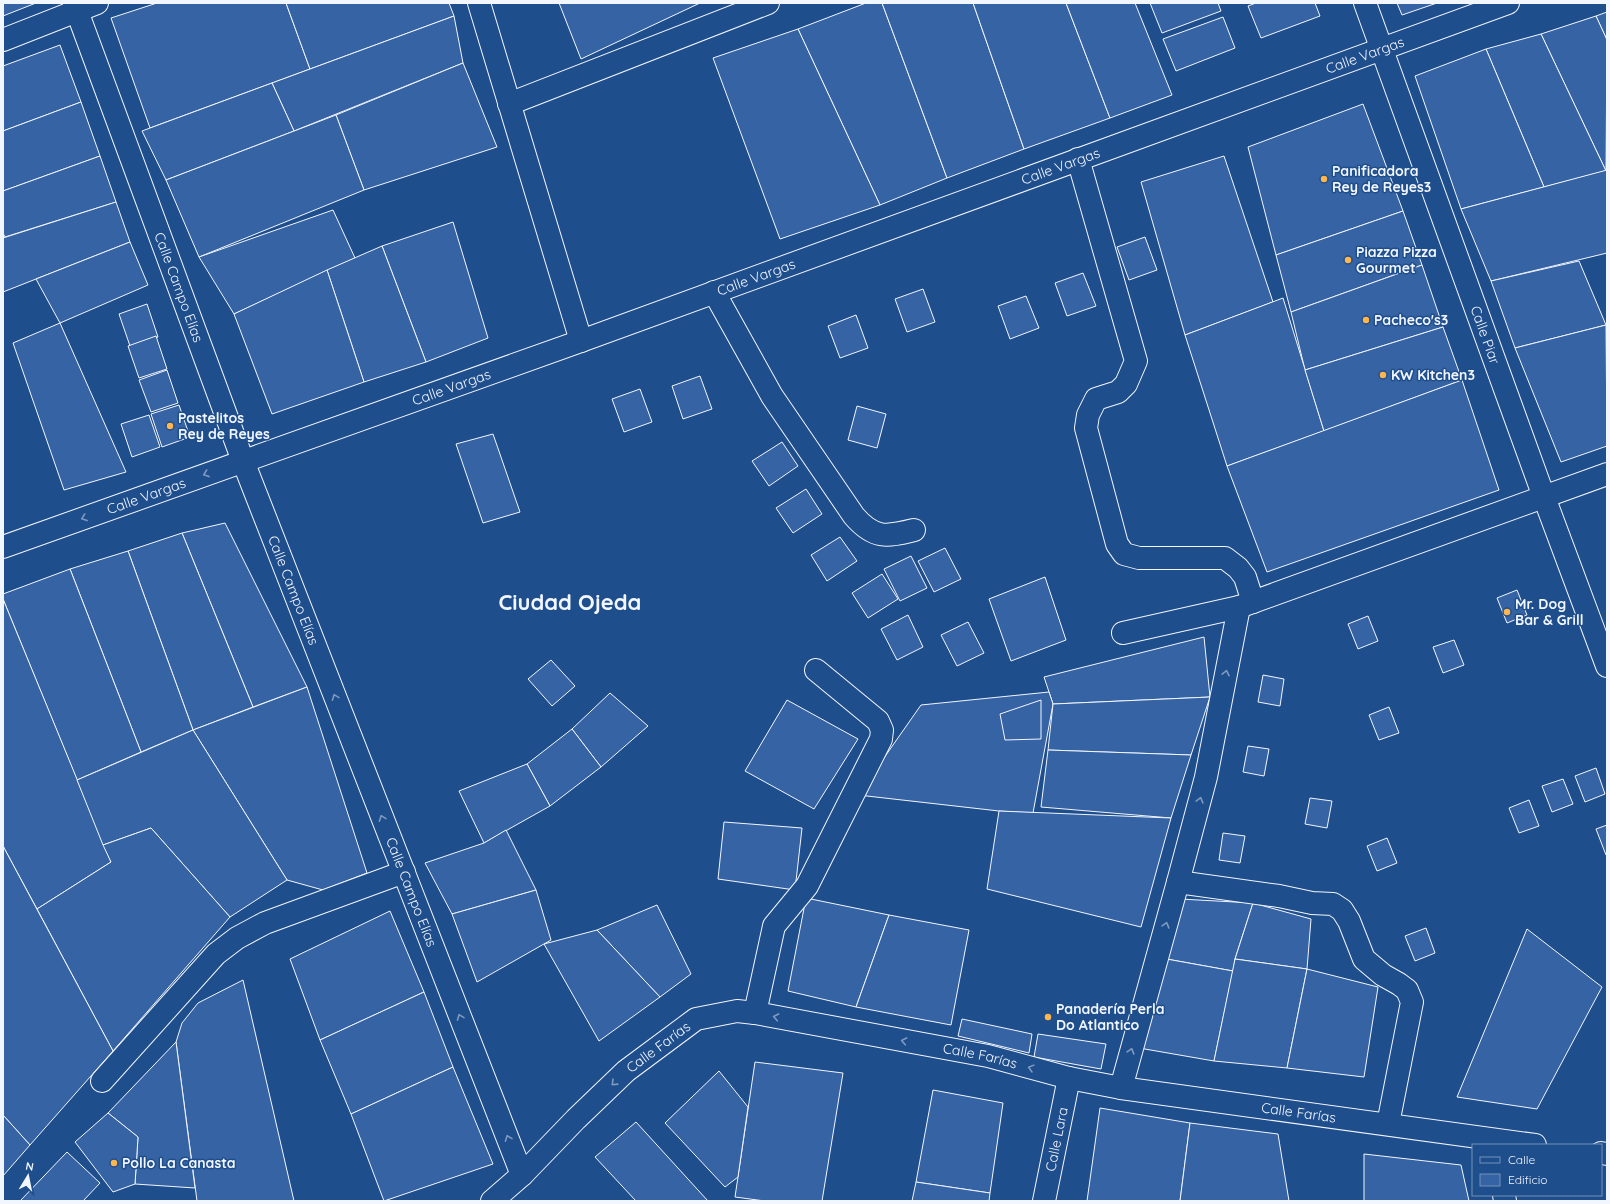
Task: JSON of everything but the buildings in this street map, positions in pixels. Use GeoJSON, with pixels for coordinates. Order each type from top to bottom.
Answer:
{"type":"FeatureCollection","features":[{"type":"Feature","properties":{"kind":"street"},"geometry":{"type":"LineString","coordinates":[[479,3],[581,341]]}},
{"type":"Feature","properties":{"kind":"street"},"geometry":{"type":"LineString","coordinates":[[509,104],[768,3]]}},
{"type":"Feature","properties":{"kind":"street","name":"Calle Piar"},"geometry":{"type":"LineString","coordinates":[[1365,3],[1544,497],[1607,666]]}},
{"type":"Feature","properties":{"kind":"street","name":"Calle Vargas"},"geometry":{"type":"LineString","coordinates":[[3,547],[581,341],[1381,48],[1508,3]]}},
{"type":"Feature","properties":{"kind":"street"},"geometry":{"type":"LineString","coordinates":[[3,40],[83,6]]}},
{"type":"Feature","properties":{"kind":"street","name":"Calle Campo Elías"},"geometry":{"type":"LineString","coordinates":[[83,6],[243,461],[522,1174]]}},
{"type":"Feature","properties":{"kind":"street"},"geometry":{"type":"LineString","coordinates":[[1078,159],[1136,361],[1126,384],[1118,392],[1096,399],[1088,415],[1086,428],[1117,544],[1124,554],[1139,558],[1225,558],[1238,568],[1245,577],[1246,605],[1206,777],[1121,1088]]}},
{"type":"Feature","properties":{"kind":"street"},"geometry":{"type":"LineString","coordinates":[[714,292],[772,396],[854,516],[864,527],[876,533],[892,536],[914,530]]}},
{"type":"Feature","properties":{"kind":"street"},"geometry":{"type":"LineString","coordinates":[[1123,633],[1246,605],[1607,474]]}},
{"type":"Feature","properties":{"kind":"street"},"geometry":{"type":"LineString","coordinates":[[755,1012],[774,926],[807,886],[881,739],[882,730],[878,722],[816,670]]}},
{"type":"Feature","properties":{"kind":"street"},"geometry":{"type":"LineString","coordinates":[[102,1081],[216,954],[237,938],[265,923],[404,872]]}},
{"type":"Feature","properties":{"kind":"street"},"geometry":{"type":"LineString","coordinates":[[1178,882],[1279,896],[1312,903],[1333,904],[1342,910],[1349,921],[1364,959],[1383,975],[1407,990],[1412,1002],[1388,1124]]}},
{"type":"Feature","properties":{"kind":"street","name":"Calle Farías"},"geometry":{"type":"LineString","coordinates":[[492,1201],[522,1174],[626,1071],[696,1019],[738,1011],[755,1012],[988,1056],[1069,1078],[1121,1088],[1388,1124],[1495,1142],[1522,1144]]}},
{"type":"Feature","properties":{"kind":"street","name":"Calle Lara"},"geometry":{"type":"LineString","coordinates":[[1044,1201],[1069,1078]]}},
{"type":"Feature","properties":{"kind":"place","name":"Panificadora Rey de Reyes3"},"geometry":{"type":"Point","coordinates":[1324,179]}},
{"type":"Feature","properties":{"kind":"place","name":"Piazza Pizza Gourmet"},"geometry":{"type":"Point","coordinates":[1348,260]}},
{"type":"Feature","properties":{"kind":"place","name":"Pacheco's3"},"geometry":{"type":"Point","coordinates":[1366,320]}},
{"type":"Feature","properties":{"kind":"place","name":"KW Kitchen3"},"geometry":{"type":"Point","coordinates":[1383,375]}},
{"type":"Feature","properties":{"kind":"place","name":"Pastelitos Rey de Reyes"},"geometry":{"type":"Point","coordinates":[170,426]}},
{"type":"Feature","properties":{"kind":"place","name":"Mr. Dog Bar & Grill"},"geometry":{"type":"Point","coordinates":[1507,612]}},
{"type":"Feature","properties":{"kind":"place","name":"Panadería Perla Do Atlantico"},"geometry":{"type":"Point","coordinates":[1048,1017]}},
{"type":"Feature","properties":{"kind":"place","name":"Pollo La Canasta"},"geometry":{"type":"Point","coordinates":[114,1163]}},
{"type":"Feature","properties":{"kind":"district","name":"Ciudad Ojeda"},"geometry":{"type":"Point","coordinates":[570,602]}}]}
